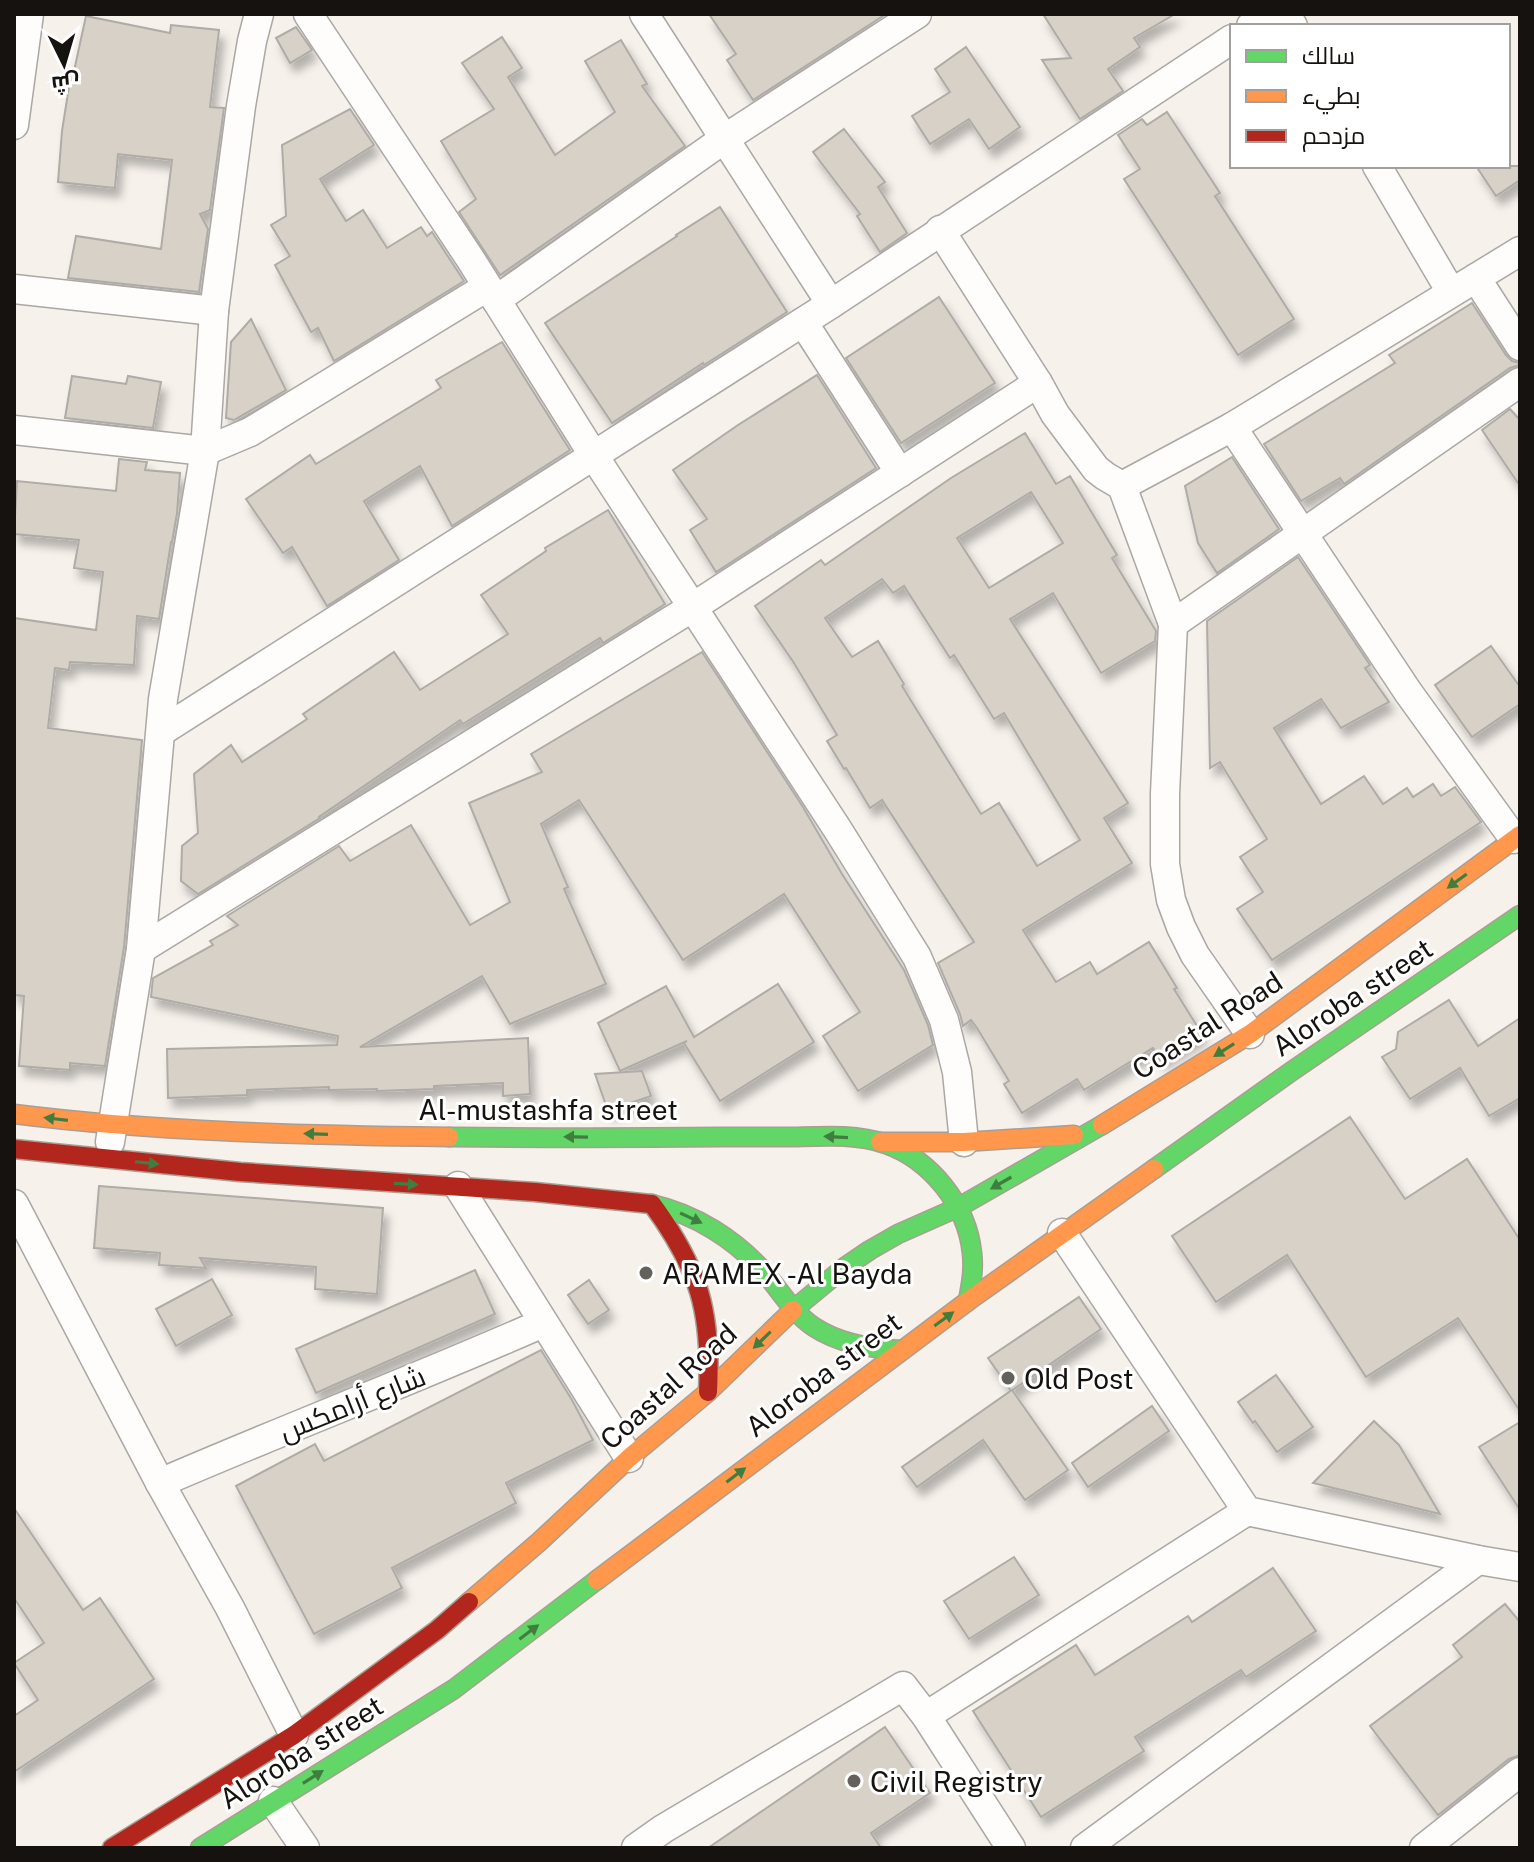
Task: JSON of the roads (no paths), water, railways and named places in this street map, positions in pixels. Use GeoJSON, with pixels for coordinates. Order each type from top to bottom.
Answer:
{"type":"FeatureCollection","features":[{"type":"Feature","properties":{"kind":"main road","name":"Coastal Road"},"geometry":{"type":"LineString","coordinates":[[112,1848],[294,1735],[437,1630],[539,1542],[629,1458],[708,1392],[793,1310],[870,1250],[959,1207],[1089,1133],[1250,1034],[1517,837]]}},
{"type":"Feature","properties":{"kind":"main road","name":"Aloroba street"},"geometry":{"type":"LineString","coordinates":[[200,1848],[454,1689],[968,1301],[1292,1071],[1520,915]]}},
{"type":"Feature","properties":{"kind":"main road","name":"Al-mustashfa street"},"geometry":{"type":"LineString","coordinates":[[14,1114],[111,1125],[227,1132],[447,1137],[837,1136],[880,1142],[900,1150],[926,1167],[959,1207],[973,1251],[968,1301]]}},
{"type":"Feature","properties":{"kind":"main road"},"geometry":{"type":"LineString","coordinates":[[880,1142],[964,1142],[1089,1133]]}},
{"type":"Feature","properties":{"kind":"main road"},"geometry":{"type":"LineString","coordinates":[[14,1149],[288,1175],[564,1194],[652,1204],[679,1212],[727,1239],[763,1271],[793,1310],[808,1323],[862,1347],[902,1350]]}},
{"type":"Feature","properties":{"kind":"main road"},"geometry":{"type":"LineString","coordinates":[[652,1204],[684,1250],[701,1292],[711,1358],[708,1392]]}},
{"type":"Feature","properties":{"kind":"street"},"geometry":{"type":"LineString","coordinates":[[14,125],[29,14]]}},
{"type":"Feature","properties":{"kind":"street"},"geometry":{"type":"LineString","coordinates":[[108,1159],[141,949],[168,669],[205,451],[214,311],[241,106],[259,14]]}},
{"type":"Feature","properties":{"kind":"street"},"geometry":{"type":"LineString","coordinates":[[308,14],[453,233],[917,957],[944,1020],[957,1072],[964,1142]]}},
{"type":"Feature","properties":{"kind":"street"},"geometry":{"type":"LineString","coordinates":[[644,14],[831,304]]}},
{"type":"Feature","properties":{"kind":"street"},"geometry":{"type":"LineString","coordinates":[[14,430],[205,451],[250,432],[491,293],[917,14]]}},
{"type":"Feature","properties":{"kind":"street"},"geometry":{"type":"LineString","coordinates":[[162,731],[831,304],[1230,40]]}},
{"type":"Feature","properties":{"kind":"street"},"geometry":{"type":"LineString","coordinates":[[1378,168],[1451,292]]}},
{"type":"Feature","properties":{"kind":"street"},"geometry":{"type":"LineString","coordinates":[[940,230],[1055,414],[1096,469],[1122,486],[1173,624],[1165,794],[1165,864],[1171,900],[1195,955],[1250,1034]]}},
{"type":"Feature","properties":{"kind":"street"},"geometry":{"type":"LineString","coordinates":[[1122,486],[1232,427],[1520,251]]}},
{"type":"Feature","properties":{"kind":"street"},"geometry":{"type":"LineString","coordinates":[[1476,278],[1520,346]]}},
{"type":"Feature","properties":{"kind":"street"},"geometry":{"type":"LineString","coordinates":[[14,289],[214,311]]}},
{"type":"Feature","properties":{"kind":"street"},"geometry":{"type":"LineString","coordinates":[[803,322],[900,473]]}},
{"type":"Feature","properties":{"kind":"street"},"geometry":{"type":"LineString","coordinates":[[1173,624],[1520,382]]}},
{"type":"Feature","properties":{"kind":"street"},"geometry":{"type":"LineString","coordinates":[[141,949],[693,607],[1038,383]]}},
{"type":"Feature","properties":{"kind":"street"},"geometry":{"type":"LineString","coordinates":[[1232,427],[1408,692],[1517,837]]}},
{"type":"Feature","properties":{"kind":"street"},"geometry":{"type":"LineString","coordinates":[[458,1186],[629,1458]]}},
{"type":"Feature","properties":{"kind":"street"},"geometry":{"type":"LineString","coordinates":[[14,1204],[160,1483],[230,1608],[294,1735]]}},
{"type":"Feature","properties":{"kind":"street"},"geometry":{"type":"LineString","coordinates":[[1062,1233],[1247,1511],[1520,1567]]}},
{"type":"Feature","properties":{"kind":"street","name":"شارع أرامكس"},"geometry":{"type":"LineString","coordinates":[[160,1483],[543,1323]]}},
{"type":"Feature","properties":{"kind":"street"},"geometry":{"type":"LineString","coordinates":[[926,1716],[1247,1511]]}},
{"type":"Feature","properties":{"kind":"street"},"geometry":{"type":"LineString","coordinates":[[1085,1848],[1478,1560]]}},
{"type":"Feature","properties":{"kind":"street"},"geometry":{"type":"LineString","coordinates":[[636,1848],[670,1839],[903,1686],[926,1716],[1011,1848]]}},
{"type":"Feature","properties":{"kind":"street"},"geometry":{"type":"LineString","coordinates":[[1424,1848],[1520,1772]]}},
{"type":"Feature","properties":{"kind":"street"},"geometry":{"type":"LineString","coordinates":[[273,1801],[305,1848]]}},
{"type":"Feature","properties":{"kind":"place","name":"ARAMEX -Al Bayda"},"geometry":{"type":"Point","coordinates":[646,1273]}},
{"type":"Feature","properties":{"kind":"place","name":"Old Post"},"geometry":{"type":"Point","coordinates":[1008,1378]}},
{"type":"Feature","properties":{"kind":"place","name":"Civil Registry"},"geometry":{"type":"Point","coordinates":[854,1781]}}]}
